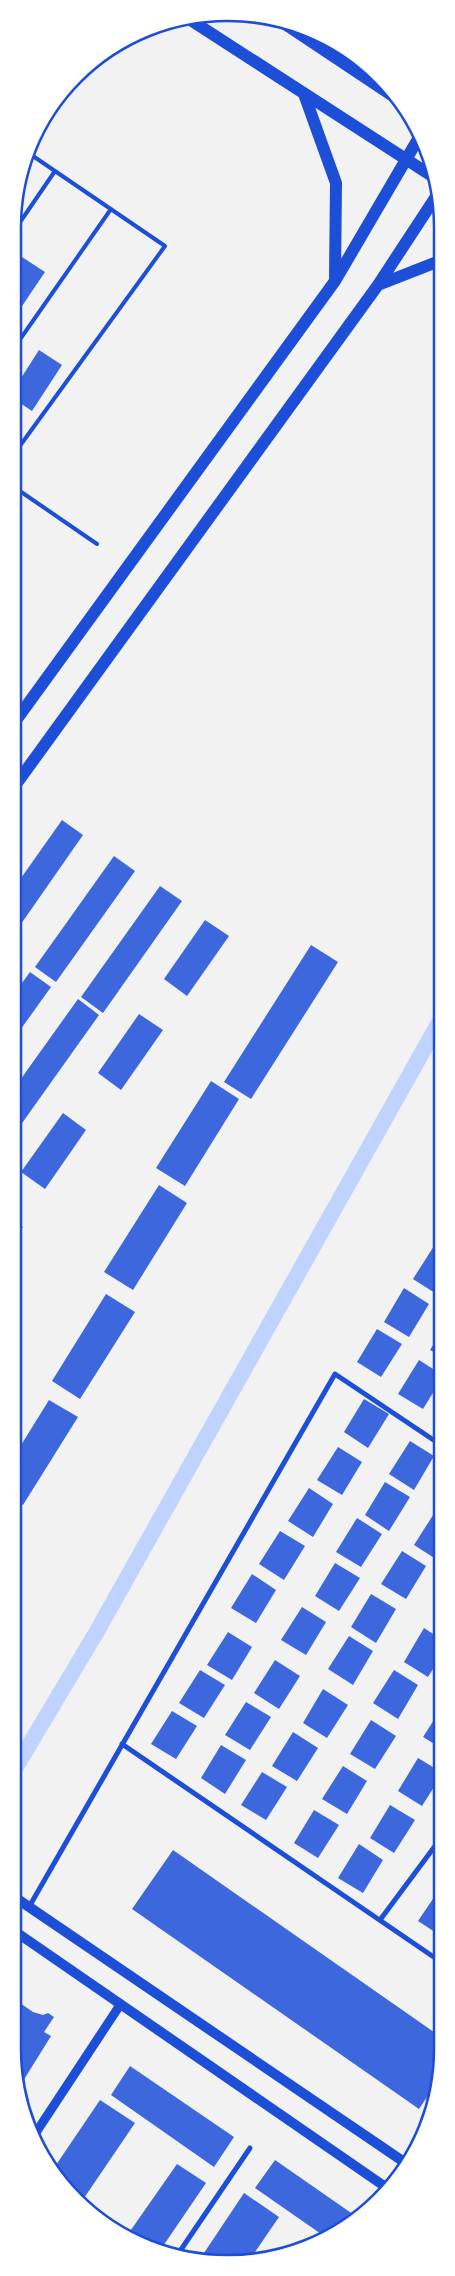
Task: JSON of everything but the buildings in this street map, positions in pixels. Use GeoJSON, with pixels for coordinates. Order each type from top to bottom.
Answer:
{"type":"FeatureCollection","features":[{"type":"Feature","properties":{"kind":"main road"},"geometry":{"type":"LineString","coordinates":[[196,24],[427,173]]}},
{"type":"Feature","properties":{"kind":"main road"},"geometry":{"type":"LineString","coordinates":[[302,35],[375,84]]}},
{"type":"Feature","properties":{"kind":"main road"},"geometry":{"type":"LineString","coordinates":[[334,57],[343,57]]}},
{"type":"Feature","properties":{"kind":"main road"},"geometry":{"type":"LineString","coordinates":[[304,94],[336,183],[335,281]]}},
{"type":"Feature","properties":{"kind":"main road"},"geometry":{"type":"LineString","coordinates":[[21,713],[335,281],[415,143]]}},
{"type":"Feature","properties":{"kind":"main road"},"geometry":{"type":"LineString","coordinates":[[21,777],[378,285],[432,202]]}},
{"type":"Feature","properties":{"kind":"main road"},"geometry":{"type":"LineString","coordinates":[[378,285],[434,263]]}},
{"type":"Feature","properties":{"kind":"main road"},"geometry":{"type":"LineString","coordinates":[[21,1902],[401,2160]]}},
{"type":"Feature","properties":{"kind":"main road"},"geometry":{"type":"LineString","coordinates":[[21,1936],[382,2185]]}},
{"type":"Feature","properties":{"kind":"street"},"geometry":{"type":"LineString","coordinates":[[29,1907],[336,1374],[434,1439]]}},
{"type":"Feature","properties":{"kind":"street"},"geometry":{"type":"LineString","coordinates":[[122,1744],[434,1957]]}},
{"type":"Feature","properties":{"kind":"street"},"geometry":{"type":"LineString","coordinates":[[380,1920],[434,1847]]}},
{"type":"Feature","properties":{"kind":"street"},"geometry":{"type":"LineString","coordinates":[[38,2129],[120,2005]]}},
{"type":"Feature","properties":{"kind":"street"},"geometry":{"type":"LineString","coordinates":[[181,2250],[250,2148]]}},
{"type":"Feature","properties":{"kind":"lane"},"geometry":{"type":"LineString","coordinates":[[21,444],[165,246],[34,157]]}},
{"type":"Feature","properties":{"kind":"lane"},"geometry":{"type":"LineString","coordinates":[[22,220],[55,171]]}},
{"type":"Feature","properties":{"kind":"lane"},"geometry":{"type":"LineString","coordinates":[[21,338],[111,209]]}},
{"type":"Feature","properties":{"kind":"lane"},"geometry":{"type":"LineString","coordinates":[[21,493],[97,544]]}},
{"type":"Feature","properties":{"kind":"waterway"},"geometry":{"type":"LineString","coordinates":[[21,1759],[96,1633],[434,1031]]}}]}
